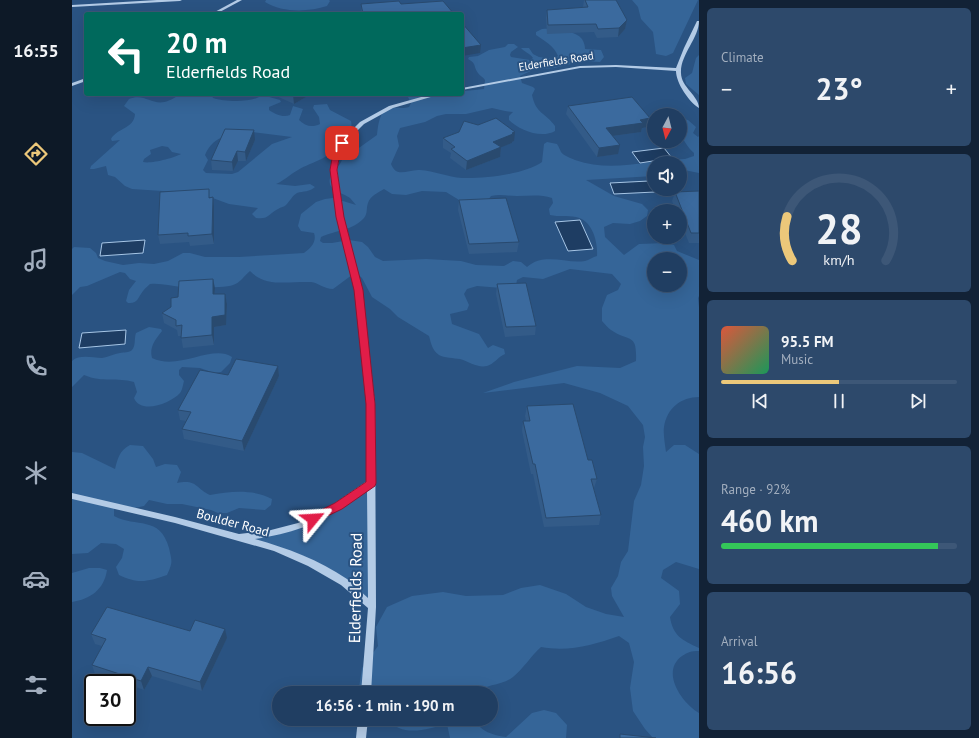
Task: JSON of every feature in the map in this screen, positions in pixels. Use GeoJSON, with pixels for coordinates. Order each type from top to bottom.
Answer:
{"type":"FeatureCollection","features":[{"type":"Feature","properties":{"kind":"street"},"geometry":{"type":"LineString","coordinates":[[72,6],[180,0]]}},
{"type":"Feature","properties":{"kind":"street"},"geometry":{"type":"LineString","coordinates":[[217,12],[240,0]]}},
{"type":"Feature","properties":{"kind":"street"},"geometry":{"type":"LineString","coordinates":[[699,22],[690,38],[678,70],[681,83],[699,106]]}},
{"type":"Feature","properties":{"kind":"street","name":"Elderfields Road"},"geometry":{"type":"LineString","coordinates":[[464,89],[586,67],[622,66],[678,70]]}},
{"type":"Feature","properties":{"kind":"street"},"geometry":{"type":"LineString","coordinates":[[72,85],[84,80]]}},
{"type":"Feature","properties":{"kind":"street","name":"Elderfields Road"},"geometry":{"type":"LineString","coordinates":[[366,686],[372,607],[371,404],[358,290],[340,217],[334,170],[337,153],[342,143],[362,123],[392,107],[431,96]]}},
{"type":"Feature","properties":{"kind":"street"},"geometry":{"type":"LineString","coordinates":[[239,537],[270,534],[300,525],[338,506],[371,483]]}},
{"type":"Feature","properties":{"kind":"street","name":"Boulder Road"},"geometry":{"type":"LineString","coordinates":[[72,496],[239,537],[276,548],[311,563],[344,582],[372,607]]}},
{"type":"Feature","properties":{"kind":"street"},"geometry":{"type":"LineString","coordinates":[[362,738],[363,726]]}},
{"type":"Feature","properties":{"kind":"shaded area"},"geometry":{"type":"Polygon","coordinates":[[[266,0],[330,1],[327,6],[320,8],[287,10],[272,6],[265,2],[266,0]]]}},
{"type":"Feature","properties":{"kind":"shaded area"},"geometry":{"type":"Polygon","coordinates":[[[632,0],[698,0],[673,53],[666,56],[656,54],[653,32],[641,19],[638,7],[632,0]]]}},
{"type":"Feature","properties":{"kind":"shaded area"},"geometry":{"type":"Polygon","coordinates":[[[542,29],[564,30],[579,36],[582,39],[585,49],[601,50],[604,57],[600,62],[584,61],[554,68],[533,70],[520,76],[522,83],[535,89],[532,95],[536,106],[555,126],[555,131],[537,134],[524,130],[509,120],[509,116],[513,112],[492,108],[466,114],[446,114],[437,116],[425,122],[400,128],[397,136],[399,146],[391,164],[393,169],[400,172],[420,170],[462,178],[492,177],[526,170],[542,162],[544,144],[547,142],[557,144],[561,152],[566,156],[589,164],[616,166],[647,163],[647,176],[586,180],[614,196],[642,204],[647,209],[647,216],[640,221],[630,224],[613,223],[604,227],[605,237],[624,255],[639,244],[670,244],[674,245],[677,251],[679,252],[647,252],[647,292],[687,292],[687,255],[699,260],[699,397],[681,401],[672,409],[666,420],[664,433],[666,452],[674,445],[685,445],[699,454],[699,569],[676,562],[663,570],[661,578],[679,591],[680,604],[670,617],[673,629],[683,640],[699,648],[699,651],[690,652],[682,656],[676,663],[673,670],[673,678],[680,695],[699,713],[699,738],[653,738],[645,729],[633,711],[630,688],[634,662],[629,643],[619,636],[581,647],[561,649],[541,647],[513,677],[509,680],[491,686],[359,686],[362,668],[378,646],[376,627],[387,607],[412,596],[443,592],[466,596],[503,595],[521,588],[540,585],[566,594],[586,607],[606,614],[624,617],[612,596],[611,588],[618,576],[621,562],[628,551],[634,501],[641,485],[644,466],[643,447],[645,437],[643,425],[628,406],[600,393],[564,383],[483,393],[514,382],[577,366],[620,368],[636,361],[634,342],[611,330],[602,321],[602,308],[607,295],[618,290],[621,284],[612,274],[570,269],[543,279],[523,277],[517,280],[516,285],[502,288],[477,286],[467,289],[464,294],[469,305],[467,310],[450,314],[452,324],[479,334],[488,348],[493,345],[504,349],[505,354],[487,366],[477,365],[460,359],[439,355],[433,349],[429,336],[398,317],[390,309],[372,297],[362,278],[356,272],[333,289],[311,282],[271,282],[263,280],[250,271],[238,283],[229,286],[192,288],[150,284],[136,301],[128,303],[126,301],[129,290],[136,281],[130,279],[125,273],[120,272],[87,286],[80,287],[72,295],[72,249],[74,247],[90,248],[96,253],[98,258],[123,265],[139,263],[154,264],[168,261],[183,253],[190,253],[205,257],[239,257],[304,253],[313,244],[315,236],[314,233],[301,231],[298,226],[301,214],[316,202],[325,199],[333,198],[356,205],[350,198],[336,191],[331,186],[330,178],[333,171],[342,160],[377,135],[381,115],[386,109],[409,107],[411,103],[408,97],[405,96],[464,96],[464,91],[484,89],[485,80],[478,73],[473,62],[468,59],[469,57],[478,56],[489,50],[505,47],[508,44],[514,44],[518,47],[511,52],[511,57],[530,60],[533,58],[521,48],[529,48],[533,54],[539,57],[554,59],[558,56],[552,47],[536,35],[536,32],[542,29]],[[384,189],[371,198],[367,205],[364,218],[349,228],[321,237],[320,241],[323,243],[349,240],[362,242],[368,247],[375,257],[383,261],[426,259],[461,261],[476,265],[504,266],[513,261],[521,262],[527,267],[541,260],[548,259],[578,262],[597,256],[595,238],[590,227],[582,219],[576,217],[550,215],[549,209],[553,203],[552,198],[539,196],[498,195],[491,196],[488,200],[464,203],[446,192],[422,191],[406,195],[392,194],[384,189]]]}},
{"type":"Feature","properties":{"kind":"shaded area"},"geometry":{"type":"Polygon","coordinates":[[[699,55],[699,95],[686,84],[685,78],[692,73],[696,58],[699,55]]]}},
{"type":"Feature","properties":{"kind":"shaded area"},"geometry":{"type":"Polygon","coordinates":[[[177,96],[212,96],[213,98],[224,100],[246,101],[261,96],[266,96],[280,100],[281,102],[269,107],[269,110],[285,116],[290,115],[293,106],[303,109],[299,120],[306,125],[311,126],[320,124],[319,117],[313,108],[314,105],[327,104],[330,110],[351,121],[351,129],[347,133],[332,133],[340,140],[334,151],[292,173],[276,184],[295,186],[310,184],[315,187],[313,189],[297,193],[285,206],[264,218],[256,218],[252,214],[258,208],[229,204],[210,197],[178,192],[132,189],[125,186],[115,177],[108,175],[106,166],[90,169],[91,166],[120,140],[112,141],[111,139],[114,135],[132,123],[135,114],[124,106],[129,99],[136,97],[164,102],[177,96]],[[253,132],[224,136],[213,143],[209,148],[205,155],[208,160],[203,170],[206,173],[232,174],[238,172],[272,144],[292,137],[253,132]],[[162,146],[150,150],[151,154],[144,159],[143,162],[162,160],[181,154],[172,152],[168,147],[162,146]]]}},
{"type":"Feature","properties":{"kind":"shaded area"},"geometry":{"type":"Polygon","coordinates":[[[687,120],[696,127],[693,133],[698,137],[699,136],[699,173],[687,171],[687,158],[694,156],[694,153],[687,145],[687,120]]]}},
{"type":"Feature","properties":{"kind":"shaded area"},"geometry":{"type":"Polygon","coordinates":[[[664,148],[670,156],[647,156],[647,162],[640,163],[632,152],[664,148]]]}},
{"type":"Feature","properties":{"kind":"shaded area"},"geometry":{"type":"Polygon","coordinates":[[[647,181],[647,192],[614,194],[610,183],[647,181]]]}},
{"type":"Feature","properties":{"kind":"shaded area"},"geometry":{"type":"Polygon","coordinates":[[[580,220],[593,249],[568,251],[555,222],[580,220]]]}},
{"type":"Feature","properties":{"kind":"shaded area"},"geometry":{"type":"Polygon","coordinates":[[[145,240],[143,253],[100,256],[102,243],[145,240]]]}},
{"type":"Feature","properties":{"kind":"shaded area"},"geometry":{"type":"Polygon","coordinates":[[[149,327],[161,329],[162,331],[152,347],[152,358],[173,362],[205,355],[224,354],[232,357],[230,363],[221,372],[214,373],[200,368],[182,367],[179,370],[179,375],[184,381],[181,392],[176,397],[156,406],[143,406],[138,403],[134,398],[137,392],[134,382],[97,379],[84,375],[72,387],[72,361],[79,358],[102,358],[118,353],[129,352],[134,346],[136,333],[149,327]]]}},
{"type":"Feature","properties":{"kind":"shaded area"},"geometry":{"type":"Polygon","coordinates":[[[126,330],[125,344],[79,348],[82,333],[126,330]]]}},
{"type":"Feature","properties":{"kind":"shaded area"},"geometry":{"type":"Polygon","coordinates":[[[130,445],[143,446],[153,459],[156,467],[165,464],[177,465],[181,472],[177,483],[192,483],[210,495],[250,492],[272,499],[271,505],[265,510],[239,508],[227,513],[218,513],[211,510],[182,504],[167,504],[149,500],[144,506],[134,508],[122,505],[114,509],[114,516],[146,524],[160,531],[165,538],[171,556],[171,564],[167,575],[143,581],[126,578],[119,575],[116,567],[122,558],[124,549],[116,544],[101,543],[88,553],[72,554],[72,452],[82,453],[115,469],[121,452],[130,445]]]}},
{"type":"Feature","properties":{"kind":"shaded area"},"geometry":{"type":"Polygon","coordinates":[[[371,483],[372,607],[311,563],[239,537],[300,525],[371,483]]]}},
{"type":"Feature","properties":{"kind":"shaded area"},"geometry":{"type":"Polygon","coordinates":[[[89,568],[100,568],[107,570],[103,583],[90,596],[79,601],[72,602],[72,573],[89,568]]]}},
{"type":"Feature","properties":{"kind":"shaded area"},"geometry":{"type":"Polygon","coordinates":[[[544,710],[556,713],[567,725],[566,738],[450,738],[447,726],[479,726],[488,732],[506,737],[532,713],[544,710]]]}},
{"type":"Feature","properties":{"kind":"shaded area"},"geometry":{"type":"Polygon","coordinates":[[[395,726],[440,726],[423,730],[407,730],[395,726]]]}},
{"type":"Feature","properties":{"kind":"building"},"geometry":{"type":"Polygon","coordinates":[[[585,0],[616,0],[627,20],[619,28],[598,29],[596,24],[548,25],[547,10],[588,7],[585,0]]]}},
{"type":"Feature","properties":{"kind":"building"},"geometry":{"type":"Polygon","coordinates":[[[399,1],[401,4],[443,1],[452,12],[363,12],[361,4],[399,1]]]}},
{"type":"Feature","properties":{"kind":"building"},"geometry":{"type":"Polygon","coordinates":[[[464,25],[481,45],[464,48],[464,25]]]}},
{"type":"Feature","properties":{"kind":"building"},"geometry":{"type":"Polygon","coordinates":[[[632,97],[647,114],[647,119],[640,120],[643,123],[606,128],[620,145],[599,148],[568,106],[632,97]]]}},
{"type":"Feature","properties":{"kind":"building"},"geometry":{"type":"Polygon","coordinates":[[[496,118],[515,132],[493,142],[501,147],[467,161],[451,149],[455,147],[443,138],[459,132],[464,121],[478,125],[496,118]]]}},
{"type":"Feature","properties":{"kind":"building"},"geometry":{"type":"Polygon","coordinates":[[[225,129],[254,130],[245,152],[237,151],[232,162],[211,160],[225,129]]]}},
{"type":"Feature","properties":{"kind":"building"},"geometry":{"type":"Polygon","coordinates":[[[209,189],[209,198],[213,197],[212,234],[188,236],[188,233],[158,235],[160,192],[209,189]]]}},
{"type":"Feature","properties":{"kind":"building"},"geometry":{"type":"Polygon","coordinates":[[[699,191],[699,233],[691,233],[687,223],[687,204],[680,204],[677,196],[687,196],[687,192],[699,191]]]}},
{"type":"Feature","properties":{"kind":"building"},"geometry":{"type":"Polygon","coordinates":[[[506,198],[519,242],[469,244],[459,200],[506,198]]]}},
{"type":"Feature","properties":{"kind":"building"},"geometry":{"type":"Polygon","coordinates":[[[213,279],[213,294],[225,294],[225,315],[212,317],[212,335],[181,338],[182,325],[176,326],[176,320],[162,313],[171,307],[171,298],[178,297],[179,281],[213,279]]]}},
{"type":"Feature","properties":{"kind":"building"},"geometry":{"type":"Polygon","coordinates":[[[526,283],[536,326],[506,327],[497,284],[526,283]]]}},
{"type":"Feature","properties":{"kind":"building"},"geometry":{"type":"Polygon","coordinates":[[[236,359],[278,366],[242,441],[182,429],[191,412],[178,410],[200,370],[228,375],[236,359]]]}},
{"type":"Feature","properties":{"kind":"building"},"geometry":{"type":"Polygon","coordinates":[[[573,404],[588,460],[592,460],[597,479],[591,479],[601,515],[546,518],[535,464],[533,464],[523,421],[530,421],[527,406],[573,404]]]}},
{"type":"Feature","properties":{"kind":"building"},"geometry":{"type":"Polygon","coordinates":[[[107,607],[190,631],[195,620],[225,629],[200,682],[148,667],[141,681],[136,679],[136,674],[120,674],[92,665],[106,639],[91,634],[107,607]]]}},
{"type":"Feature","properties":{"kind":"building"},"geometry":{"type":"Polygon","coordinates":[[[620,734],[656,738],[620,738],[620,734]]]}},
{"type":"Feature","properties":{"kind":"route"},"geometry":{"type":"LineString","coordinates":[[313,519],[338,506],[371,483],[371,404],[358,290],[340,217],[334,170],[337,153],[342,143]]}}]}
